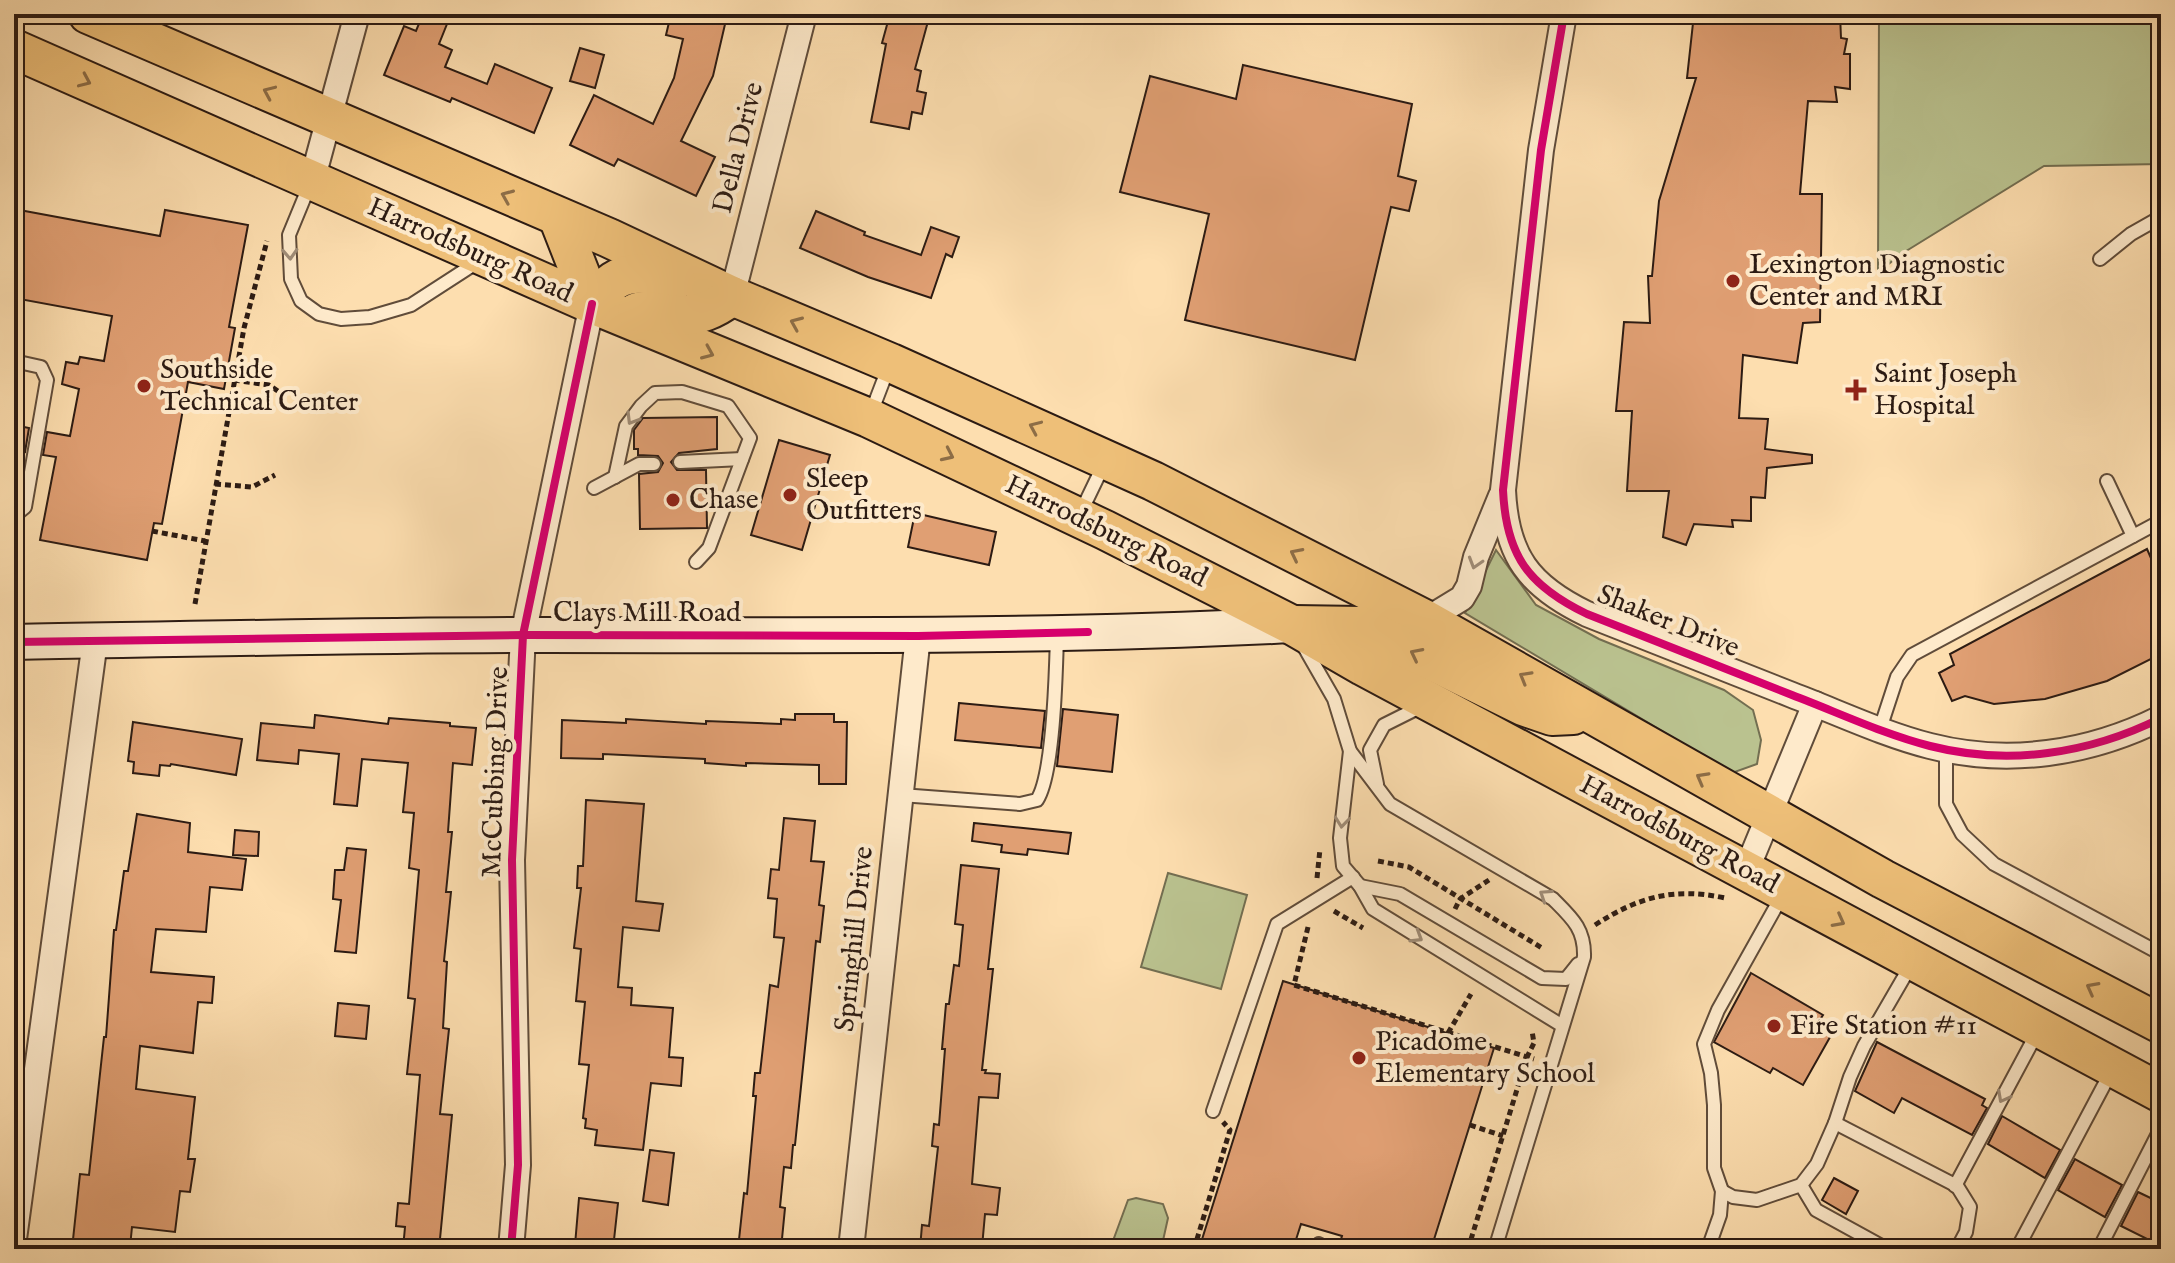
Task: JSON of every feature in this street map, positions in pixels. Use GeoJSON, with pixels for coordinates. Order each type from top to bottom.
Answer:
{"type":"FeatureCollection","features":[{"type":"Feature","properties":{"kind":"main road"},"geometry":{"type":"LineString","coordinates":[[88,14],[1106,459],[1426,620],[1883,879],[2161,1024]]}},
{"type":"Feature","properties":{"kind":"main road","name":"Harrodsburg Road"},"geometry":{"type":"LineString","coordinates":[[14,49],[605,310],[869,418],[1078,517],[1292,625],[1739,880],[1784,891],[2161,1093]]}},
{"type":"Feature","properties":{"kind":"main road"},"geometry":{"type":"LineString","coordinates":[[558,217],[605,310]]}},
{"type":"Feature","properties":{"kind":"main road"},"geometry":{"type":"LineString","coordinates":[[605,310],[608,283],[625,276],[645,274],[669,281],[693,278]]}},
{"type":"Feature","properties":{"kind":"main road"},"geometry":{"type":"LineString","coordinates":[[605,310],[649,309],[676,315],[695,315],[714,309],[732,296]]}},
{"type":"Feature","properties":{"kind":"main road"},"geometry":{"type":"LineString","coordinates":[[1292,625],[1361,626],[1523,706],[1552,716],[1593,715]]}},
{"type":"Feature","properties":{"kind":"main road","name":"Clays Mill Road"},"geometry":{"type":"LineString","coordinates":[[14,642],[523,635],[918,636],[1292,625]]}},
{"type":"Feature","properties":{"kind":"street"},"geometry":{"type":"LineString","coordinates":[[312,181],[357,14]]}},
{"type":"Feature","properties":{"kind":"street","name":"Della Drive"},"geometry":{"type":"LineString","coordinates":[[732,296],[804,14]]}},
{"type":"Feature","properties":{"kind":"street","name":"Shaker Drive"},"geometry":{"type":"LineString","coordinates":[[1564,14],[1541,150],[1503,490],[1510,539],[1521,562],[1537,583],[1555,599],[1587,614],[1880,729],[1946,749],[2012,756],[2049,754],[2113,740],[2161,718]]}},
{"type":"Feature","properties":{"kind":"street","name":"McCubbing Drive"},"geometry":{"type":"LineString","coordinates":[[511,1249],[518,1165],[512,860],[523,635],[605,310]]}},
{"type":"Feature","properties":{"kind":"street"},"geometry":{"type":"LineString","coordinates":[[1426,620],[1462,598],[1503,490]]}},
{"type":"Feature","properties":{"kind":"street","name":"Springhill Drive"},"geometry":{"type":"LineString","coordinates":[[851,1249],[918,636]]}},
{"type":"Feature","properties":{"kind":"street"},"geometry":{"type":"LineString","coordinates":[[14,1239],[95,641]]}},
{"type":"Feature","properties":{"kind":"street"},"geometry":{"type":"LineString","coordinates":[[1739,880],[1771,816],[1815,704]]}},
{"type":"Feature","properties":{"kind":"lane"},"geometry":{"type":"LineString","coordinates":[[312,181],[289,235],[291,279],[301,301],[319,314],[341,319],[370,317],[411,305],[486,257]]}},
{"type":"Feature","properties":{"kind":"lane"},"geometry":{"type":"LineString","coordinates":[[2100,259],[2131,234],[2161,217]]}},
{"type":"Feature","properties":{"kind":"lane"},"geometry":{"type":"LineString","coordinates":[[14,361],[41,367],[47,380],[25,507],[14,516]]}},
{"type":"Feature","properties":{"kind":"lane"},"geometry":{"type":"LineString","coordinates":[[869,418],[891,363]]}},
{"type":"Feature","properties":{"kind":"lane"},"geometry":{"type":"LineString","coordinates":[[615,477],[626,426],[655,393],[682,392],[728,406],[750,438],[709,548],[696,562]]}},
{"type":"Feature","properties":{"kind":"lane"},"geometry":{"type":"LineString","coordinates":[[680,462],[742,459]]}},
{"type":"Feature","properties":{"kind":"lane"},"geometry":{"type":"LineString","coordinates":[[1078,517],[1106,459]]}},
{"type":"Feature","properties":{"kind":"lane"},"geometry":{"type":"LineString","coordinates":[[594,488],[639,464],[654,464]]}},
{"type":"Feature","properties":{"kind":"lane"},"geometry":{"type":"LineString","coordinates":[[2107,481],[2133,536]]}},
{"type":"Feature","properties":{"kind":"lane"},"geometry":{"type":"LineString","coordinates":[[1880,729],[1897,677],[1912,655],[2161,521]]}},
{"type":"Feature","properties":{"kind":"lane"},"geometry":{"type":"LineString","coordinates":[[1292,625],[1334,699],[1350,751],[1379,791],[1399,811],[1553,899],[1575,921],[1582,933],[1584,957],[1549,1063],[1495,1249]]}},
{"type":"Feature","properties":{"kind":"lane"},"geometry":{"type":"LineString","coordinates":[[901,795],[1020,804],[1037,800],[1043,789],[1049,749],[1057,633]]}},
{"type":"Feature","properties":{"kind":"lane"},"geometry":{"type":"LineString","coordinates":[[1379,791],[1370,750],[1384,725],[1430,702]]}},
{"type":"Feature","properties":{"kind":"lane"},"geometry":{"type":"LineString","coordinates":[[1946,749],[1946,804],[1962,834],[1994,864],[2161,954]]}},
{"type":"Feature","properties":{"kind":"lane"},"geometry":{"type":"LineString","coordinates":[[1350,751],[1340,838],[1343,866],[1373,909],[1561,1025]]}},
{"type":"Feature","properties":{"kind":"lane"},"geometry":{"type":"LineString","coordinates":[[1213,1111],[1277,924],[1356,882],[1400,894],[1542,978],[1566,979],[1584,957]]}},
{"type":"Feature","properties":{"kind":"lane"},"geometry":{"type":"LineString","coordinates":[[1708,1249],[1720,1215],[1722,1191],[1714,1168],[1712,1083],[1704,1044],[1718,1010],[1784,891]]}},
{"type":"Feature","properties":{"kind":"lane"},"geometry":{"type":"LineString","coordinates":[[1722,1191],[1733,1197],[1757,1200],[1801,1185],[1817,1164],[1864,1046],[1913,960]]}},
{"type":"Feature","properties":{"kind":"lane"},"geometry":{"type":"LineString","coordinates":[[1955,1186],[2040,1028]]}},
{"type":"Feature","properties":{"kind":"lane"},"geometry":{"type":"LineString","coordinates":[[2017,1249],[2113,1068]]}},
{"type":"Feature","properties":{"kind":"lane"},"geometry":{"type":"LineString","coordinates":[[1835,1123],[1955,1186],[1970,1207],[1966,1232],[1957,1249]]}},
{"type":"Feature","properties":{"kind":"lane"},"geometry":{"type":"LineString","coordinates":[[2099,1249],[2161,1128]]}},
{"type":"Feature","properties":{"kind":"lane"},"geometry":{"type":"LineString","coordinates":[[1801,1185],[1816,1210],[1887,1249]]}},
{"type":"Feature","properties":{"kind":"path"},"geometry":{"type":"LineString","coordinates":[[195,604],[244,328],[267,241]]}},
{"type":"Feature","properties":{"kind":"path"},"geometry":{"type":"LineString","coordinates":[[234,380],[269,385],[288,398]]}},
{"type":"Feature","properties":{"kind":"path"},"geometry":{"type":"LineString","coordinates":[[215,484],[252,487],[275,475]]}},
{"type":"Feature","properties":{"kind":"path"},"geometry":{"type":"LineString","coordinates":[[152,531],[205,541]]}},
{"type":"Feature","properties":{"kind":"path"},"geometry":{"type":"LineString","coordinates":[[1321,841],[1313,903],[1294,985],[1549,1063]]}},
{"type":"Feature","properties":{"kind":"path"},"geometry":{"type":"LineString","coordinates":[[1378,861],[1409,867],[1542,948]]}},
{"type":"Feature","properties":{"kind":"path"},"geometry":{"type":"LineString","coordinates":[[1455,910],[1460,899],[1504,871]]}},
{"type":"Feature","properties":{"kind":"path"},"geometry":{"type":"LineString","coordinates":[[1582,933],[1605,918],[1658,894],[1704,893],[1727,898],[1739,880]]}},
{"type":"Feature","properties":{"kind":"path"},"geometry":{"type":"LineString","coordinates":[[1310,918],[1335,911],[1376,936]]}},
{"type":"Feature","properties":{"kind":"path"},"geometry":{"type":"LineString","coordinates":[[1458,986],[1484,1002]]}},
{"type":"Feature","properties":{"kind":"path"},"geometry":{"type":"LineString","coordinates":[[1448,1033],[1471,994]]}},
{"type":"Feature","properties":{"kind":"path"},"geometry":{"type":"LineString","coordinates":[[1468,1249],[1534,1043],[1533,1032],[1521,1024]]}},
{"type":"Feature","properties":{"kind":"path"},"geometry":{"type":"LineString","coordinates":[[1470,1125],[1503,1136]]}},
{"type":"Feature","properties":{"kind":"path"},"geometry":{"type":"LineString","coordinates":[[1194,1249],[1230,1130]]}},
{"type":"Feature","properties":{"kind":"green space"},"geometry":{"type":"Polygon","coordinates":[[[1879,14],[2161,14],[2161,164],[2044,166],[1903,253],[1878,272],[1879,14]]]}},
{"type":"Feature","properties":{"kind":"green space"},"geometry":{"type":"Polygon","coordinates":[[[1496,550],[1536,605],[1599,639],[1724,690],[1753,710],[1761,740],[1757,764],[1732,773],[1465,613],[1496,550]]]}},
{"type":"Feature","properties":{"kind":"green space"},"geometry":{"type":"Polygon","coordinates":[[[1168,873],[1247,895],[1221,989],[1141,967],[1168,873]]]}},
{"type":"Feature","properties":{"kind":"green space"},"geometry":{"type":"Polygon","coordinates":[[[1136,1198],[1163,1204],[1168,1218],[1162,1245],[1164,1249],[1110,1249],[1128,1200],[1136,1198]]]}},
{"type":"Feature","properties":{"kind":"building"},"geometry":{"type":"Polygon","coordinates":[[[423,14],[451,14],[439,44],[452,50],[445,67],[487,84],[495,64],[552,88],[534,133],[452,98],[450,102],[384,75],[404,26],[416,31],[423,14]]]}},
{"type":"Feature","properties":{"kind":"building"},"geometry":{"type":"Polygon","coordinates":[[[671,14],[702,14],[726,20],[713,76],[681,141],[715,157],[696,196],[618,159],[614,166],[570,145],[594,95],[653,124],[674,78],[683,39],[666,35],[671,14]]]}},
{"type":"Feature","properties":{"kind":"building"},"geometry":{"type":"Polygon","coordinates":[[[890,14],[930,14],[915,69],[921,71],[917,91],[926,93],[922,114],[912,112],[909,129],[871,122],[886,44],[882,43],[890,14]]]}},
{"type":"Feature","properties":{"kind":"building","name":"Lexington Diagnostic Center and MRI"},"geometry":{"type":"Polygon","coordinates":[[[1694,14],[1758,14],[1798,20],[1799,14],[1840,14],[1841,38],[1847,39],[1844,54],[1850,54],[1850,89],[1835,87],[1837,102],[1808,101],[1800,194],[1822,194],[1820,322],[1803,323],[1797,363],[1743,355],[1739,418],[1768,419],[1765,449],[1812,455],[1812,463],[1767,468],[1765,498],[1751,497],[1751,521],[1732,520],[1733,527],[1694,524],[1686,545],[1663,537],[1669,491],[1627,491],[1632,411],[1616,411],[1624,322],[1650,323],[1648,276],[1652,276],[1659,201],[1696,78],[1687,78],[1694,14]]]}},
{"type":"Feature","properties":{"kind":"building"},"geometry":{"type":"Polygon","coordinates":[[[580,48],[604,55],[595,88],[570,81],[580,48]]]}},
{"type":"Feature","properties":{"kind":"building"},"geometry":{"type":"Polygon","coordinates":[[[1243,65],[1412,104],[1398,176],[1416,181],[1409,211],[1391,207],[1355,360],[1185,320],[1209,214],[1120,192],[1150,76],[1236,99],[1243,65]]]}},
{"type":"Feature","properties":{"kind":"building","name":"Southside Technical Center"},"geometry":{"type":"Polygon","coordinates":[[[14,209],[160,236],[165,210],[248,225],[229,327],[235,328],[224,389],[188,382],[162,524],[154,523],[147,560],[40,540],[56,457],[43,455],[47,432],[70,436],[79,389],[62,384],[66,362],[78,364],[80,357],[104,361],[112,316],[14,298],[14,209]]]}},
{"type":"Feature","properties":{"kind":"building"},"geometry":{"type":"Polygon","coordinates":[[[816,211],[865,232],[864,235],[921,255],[931,227],[959,237],[952,257],[946,254],[931,298],[868,277],[800,248],[816,211]]]}},
{"type":"Feature","properties":{"kind":"building","name":"Chase"},"geometry":{"type":"Polygon","coordinates":[[[717,417],[717,449],[679,453],[671,462],[677,470],[706,470],[707,528],[640,529],[639,474],[658,472],[663,463],[658,456],[638,455],[638,449],[634,449],[634,430],[643,418],[717,417]]]}},
{"type":"Feature","properties":{"kind":"building"},"geometry":{"type":"Polygon","coordinates":[[[14,425],[29,428],[25,452],[14,450],[14,425]]]}},
{"type":"Feature","properties":{"kind":"building","name":"Sleep Outfitters"},"geometry":{"type":"Polygon","coordinates":[[[779,440],[830,455],[802,550],[751,535],[779,440]]]}},
{"type":"Feature","properties":{"kind":"building"},"geometry":{"type":"Polygon","coordinates":[[[915,513],[996,532],[989,565],[908,547],[915,513]]]}},
{"type":"Feature","properties":{"kind":"building"},"geometry":{"type":"Polygon","coordinates":[[[2147,549],[2161,581],[2161,654],[2107,681],[2045,699],[1994,704],[1965,696],[1952,701],[1939,673],[1954,665],[1950,654],[2147,549]]]}},
{"type":"Feature","properties":{"kind":"building"},"geometry":{"type":"Polygon","coordinates":[[[959,703],[1045,711],[1041,748],[955,740],[959,703]]]}},
{"type":"Feature","properties":{"kind":"building"},"geometry":{"type":"Polygon","coordinates":[[[1063,709],[1118,715],[1112,772],[1057,766],[1063,709]]]}},
{"type":"Feature","properties":{"kind":"building"},"geometry":{"type":"Polygon","coordinates":[[[795,714],[834,714],[834,722],[847,722],[846,784],[819,784],[819,765],[746,763],[746,766],[705,763],[705,759],[603,754],[603,759],[561,758],[562,720],[781,724],[781,719],[795,720],[795,714]]]}},
{"type":"Feature","properties":{"kind":"building"},"geometry":{"type":"Polygon","coordinates":[[[315,715],[388,724],[389,718],[476,728],[472,765],[453,763],[448,832],[452,832],[446,892],[451,892],[444,961],[447,962],[443,1028],[449,1029],[440,1114],[452,1115],[439,1249],[403,1249],[405,1227],[396,1226],[398,1203],[409,1204],[420,1075],[407,1074],[415,999],[408,998],[419,870],[409,868],[414,813],[403,812],[408,763],[362,759],[357,806],[334,804],[339,754],[299,750],[298,764],[257,760],[261,723],[314,728],[315,715]]]}},
{"type":"Feature","properties":{"kind":"building"},"geometry":{"type":"Polygon","coordinates":[[[133,722],[242,739],[236,775],[171,764],[160,765],[159,776],[133,773],[134,762],[128,761],[133,722]]]}},
{"type":"Feature","properties":{"kind":"building"},"geometry":{"type":"Polygon","coordinates":[[[586,800],[644,804],[636,901],[663,904],[659,931],[623,927],[618,987],[632,988],[631,1005],[673,1008],[669,1057],[683,1058],[681,1086],[651,1083],[643,1150],[595,1145],[597,1130],[585,1128],[586,1119],[583,1118],[589,1065],[579,1064],[585,1002],[576,1001],[581,949],[574,948],[581,888],[577,888],[578,866],[583,866],[586,800]]]}},
{"type":"Feature","properties":{"kind":"building"},"geometry":{"type":"Polygon","coordinates":[[[137,814],[190,823],[188,852],[246,859],[242,890],[210,887],[206,932],[156,929],[151,972],[214,977],[212,1003],[198,1002],[193,1053],[140,1046],[136,1089],[195,1097],[188,1159],[195,1159],[190,1192],[180,1191],[175,1232],[132,1227],[130,1247],[72,1249],[80,1174],[89,1175],[106,1037],[114,930],[137,814]]]}},
{"type":"Feature","properties":{"kind":"building"},"geometry":{"type":"Polygon","coordinates":[[[784,818],[815,821],[811,861],[824,862],[819,905],[824,906],[820,942],[816,941],[795,1145],[791,1168],[784,1167],[780,1207],[785,1208],[781,1249],[738,1249],[744,1193],[747,1194],[756,1096],[753,1096],[755,1073],[760,1073],[770,985],[778,987],[784,938],[774,937],[777,899],[768,898],[771,869],[779,870],[784,818]]]}},
{"type":"Feature","properties":{"kind":"building"},"geometry":{"type":"Polygon","coordinates":[[[974,823],[1071,833],[1068,854],[1028,849],[1027,855],[1001,852],[1002,845],[972,841],[974,823]]]}},
{"type":"Feature","properties":{"kind":"building"},"geometry":{"type":"Polygon","coordinates":[[[235,830],[259,832],[258,856],[233,855],[235,830]]]}},
{"type":"Feature","properties":{"kind":"building"},"geometry":{"type":"Polygon","coordinates":[[[347,848],[366,850],[356,953],[335,951],[341,900],[333,899],[335,870],[344,870],[347,848]]]}},
{"type":"Feature","properties":{"kind":"building"},"geometry":{"type":"Polygon","coordinates":[[[961,865],[999,869],[988,969],[993,969],[982,1070],[1000,1074],[998,1098],[979,1097],[972,1184],[1000,1188],[997,1215],[985,1214],[982,1247],[963,1244],[962,1249],[920,1249],[922,1225],[929,1226],[938,1147],[932,1146],[934,1124],[939,1125],[946,1004],[949,1004],[954,965],[959,966],[963,925],[955,924],[961,865]]]}},
{"type":"Feature","properties":{"kind":"building","name":"Fire Station #11"},"geometry":{"type":"Polygon","coordinates":[[[1751,973],[1823,1015],[1819,1021],[1834,1030],[1803,1085],[1773,1068],[1770,1073],[1714,1042],[1751,973]]]}},
{"type":"Feature","properties":{"kind":"building"},"geometry":{"type":"Polygon","coordinates":[[[1283,981],[1494,1048],[1431,1249],[1338,1249],[1342,1236],[1301,1224],[1293,1249],[1199,1249],[1283,981]]]}},
{"type":"Feature","properties":{"kind":"building"},"geometry":{"type":"Polygon","coordinates":[[[338,1003],[369,1006],[366,1039],[335,1036],[338,1003]]]}},
{"type":"Feature","properties":{"kind":"building"},"geometry":{"type":"Polygon","coordinates":[[[1877,1042],[1985,1099],[1982,1105],[1987,1108],[1972,1135],[1902,1098],[1894,1113],[1855,1091],[1877,1042]]]}},
{"type":"Feature","properties":{"kind":"building"},"geometry":{"type":"Polygon","coordinates":[[[2002,1116],[2060,1150],[2045,1178],[1988,1144],[2002,1116]]]}},
{"type":"Feature","properties":{"kind":"building"},"geometry":{"type":"Polygon","coordinates":[[[650,1150],[674,1153],[668,1205],[643,1201],[650,1150]]]}},
{"type":"Feature","properties":{"kind":"building"},"geometry":{"type":"Polygon","coordinates":[[[2075,1159],[2122,1185],[2105,1217],[2058,1190],[2075,1159]]]}},
{"type":"Feature","properties":{"kind":"building"},"geometry":{"type":"Polygon","coordinates":[[[1834,1178],[1858,1191],[1846,1214],[1822,1200],[1834,1178]]]}},
{"type":"Feature","properties":{"kind":"building"},"geometry":{"type":"Polygon","coordinates":[[[2138,1192],[2161,1203],[2161,1246],[2121,1226],[2138,1192]]]}},
{"type":"Feature","properties":{"kind":"building"},"geometry":{"type":"Polygon","coordinates":[[[579,1198],[618,1203],[613,1249],[575,1245],[579,1198]]]}},
{"type":"Feature","properties":{"kind":"cycle path"},"geometry":{"type":"LineString","coordinates":[[1564,14],[1541,150],[1503,490],[1509,533],[1524,566],[1550,592],[1587,614],[1878,729],[1930,746],[1989,755],[2048,753],[2106,740],[2161,718]]}},
{"type":"Feature","properties":{"kind":"cycle path"},"geometry":{"type":"LineString","coordinates":[[511,1249],[518,1165],[512,860],[523,635],[592,304]]}},
{"type":"Feature","properties":{"kind":"cycle path"},"geometry":{"type":"LineString","coordinates":[[14,642],[523,635],[918,636],[1088,632]]}},
{"type":"Feature","properties":{"kind":"place","name":"Lexington Diagnostic Center and MRI"},"geometry":{"type":"Point","coordinates":[1733,281]}},
{"type":"Feature","properties":{"kind":"place","name":"Southside Technical Center"},"geometry":{"type":"Point","coordinates":[144,386]}},
{"type":"Feature","properties":{"kind":"place","name":"Saint Joseph Hospital"},"geometry":{"type":"Point","coordinates":[1856,390]}},
{"type":"Feature","properties":{"kind":"place","name":"Sleep Outfitters"},"geometry":{"type":"Point","coordinates":[790,495]}},
{"type":"Feature","properties":{"kind":"place","name":"Chase"},"geometry":{"type":"Point","coordinates":[673,500]}},
{"type":"Feature","properties":{"kind":"place","name":"Fire Station #11"},"geometry":{"type":"Point","coordinates":[1774,1026]}},
{"type":"Feature","properties":{"kind":"place","name":"Picadome Elementary School"},"geometry":{"type":"Point","coordinates":[1359,1058]}}]}
